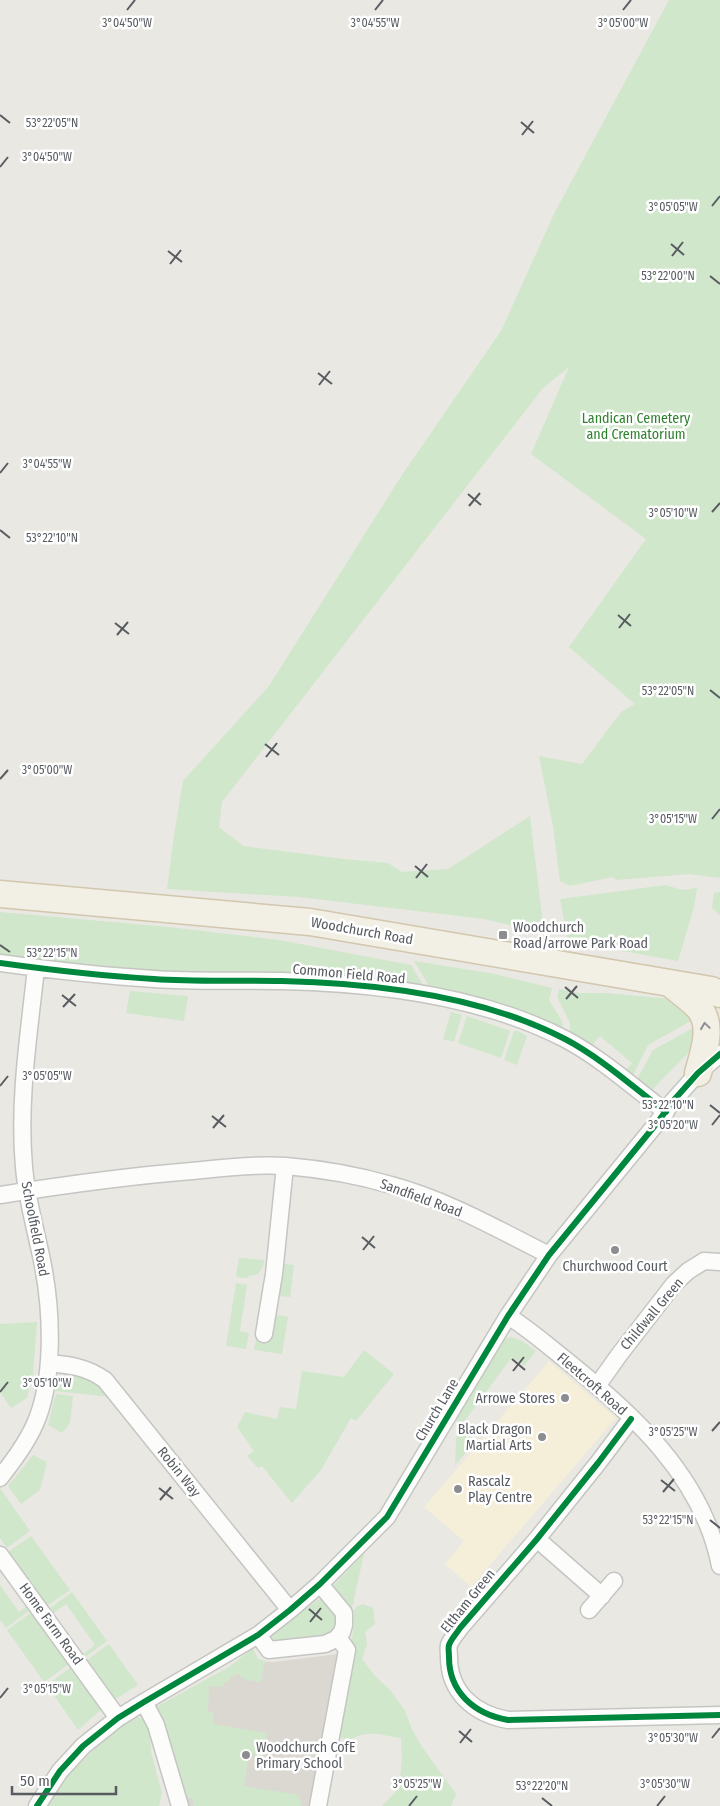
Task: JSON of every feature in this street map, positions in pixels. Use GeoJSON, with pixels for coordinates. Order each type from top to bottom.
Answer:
{"type":"FeatureCollection","features":[{"type":"Feature","properties":{"kind":"main road","name":"Woodchurch Road"},"geometry":{"type":"LineString","coordinates":[[0,894],[310,922],[711,990],[720,994]]}},
{"type":"Feature","properties":{"kind":"main road"},"geometry":{"type":"LineString","coordinates":[[601,972],[720,979]]}},
{"type":"Feature","properties":{"kind":"main road"},"geometry":{"type":"LineString","coordinates":[[671,984],[700,1009],[706,1024],[705,1046],[698,1073]]}},
{"type":"Feature","properties":{"kind":"street","name":"Common Field Road"},"geometry":{"type":"LineString","coordinates":[[0,962],[36,968],[155,979],[285,981],[392,989],[451,1000],[510,1016],[564,1039],[630,1084],[666,1112]]}},
{"type":"Feature","properties":{"kind":"street","name":"Schoolfield Road"},"geometry":{"type":"LineString","coordinates":[[0,1478],[27,1440],[36,1422],[44,1393],[49,1363],[50,1325],[48,1296],[24,1168],[23,1089],[36,968]]}},
{"type":"Feature","properties":{"kind":"street","name":"Church Lane"},"geometry":{"type":"LineString","coordinates":[[37,1806],[60,1771],[83,1746],[118,1718],[258,1635],[320,1584],[386,1517],[508,1316],[550,1255],[673,1101],[698,1073],[720,1054]]}},
{"type":"Feature","properties":{"kind":"street","name":"Sandfield Road"},"geometry":{"type":"LineString","coordinates":[[0,1195],[146,1175],[234,1167],[285,1166],[317,1169],[354,1176],[414,1192],[495,1226],[550,1255]]}},
{"type":"Feature","properties":{"kind":"street"},"geometry":{"type":"LineString","coordinates":[[264,1334],[274,1274],[285,1166]]}},
{"type":"Feature","properties":{"kind":"street","name":"Childwall Green"},"geometry":{"type":"LineString","coordinates":[[597,1386],[619,1354],[674,1284],[688,1271],[704,1261],[720,1262]]}},
{"type":"Feature","properties":{"kind":"street","name":"Fleetcroft Road"},"geometry":{"type":"LineString","coordinates":[[508,1316],[597,1386],[649,1434],[686,1483],[703,1516],[717,1550],[720,1566]]}},
{"type":"Feature","properties":{"kind":"street","name":"Robin Way"},"geometry":{"type":"LineString","coordinates":[[49,1363],[85,1368],[105,1380],[290,1610]]}},
{"type":"Feature","properties":{"kind":"street","name":"Eltham Green"},"geometry":{"type":"LineString","coordinates":[[631,1419],[598,1464],[537,1539],[460,1628],[449,1645],[449,1668],[459,1692],[477,1710],[492,1717],[508,1720],[720,1714]]}},
{"type":"Feature","properties":{"kind":"street"},"geometry":{"type":"LineString","coordinates":[[537,1539],[602,1596]]}},
{"type":"Feature","properties":{"kind":"street","name":"Home Farm Road"},"geometry":{"type":"LineString","coordinates":[[0,1555],[118,1718]]}},
{"type":"Feature","properties":{"kind":"street"},"geometry":{"type":"LineString","coordinates":[[589,1610],[614,1581]]}},
{"type":"Feature","properties":{"kind":"street"},"geometry":{"type":"LineString","coordinates":[[258,1635],[269,1650],[325,1644],[336,1639],[342,1632],[344,1613],[320,1584]]}},
{"type":"Feature","properties":{"kind":"street"},"geometry":{"type":"LineString","coordinates":[[318,1806],[348,1650],[338,1636]]}},
{"type":"Feature","properties":{"kind":"street"},"geometry":{"type":"LineString","coordinates":[[144,1702],[156,1725],[177,1805]]}},
{"type":"Feature","properties":{"kind":"shaded area"},"geometry":{"type":"Polygon","coordinates":[[[549,1361],[616,1418],[471,1587],[445,1564],[464,1541],[424,1507],[549,1361]]]}},
{"type":"Feature","properties":{"kind":"shaded area","name":"Woodchurch CofE Primary School"},"geometry":{"type":"Polygon","coordinates":[[[338,1654],[310,1806],[186,1806],[161,1710],[258,1661],[273,1662],[338,1654]]]}},
{"type":"Feature","properties":{"kind":"green space","name":"Landican Cemetery and Crematorium"},"geometry":{"type":"Polygon","coordinates":[[[669,0],[720,0],[720,878],[689,874],[616,880],[613,877],[570,886],[560,881],[553,826],[539,756],[582,764],[621,712],[635,704],[569,647],[646,539],[531,454],[569,367],[543,388],[222,802],[219,827],[243,846],[388,863],[402,872],[448,869],[530,816],[544,933],[484,919],[299,897],[167,889],[183,781],[269,686],[402,475],[501,331],[554,214],[669,0]]]}},
{"type":"Feature","properties":{"kind":"green space"},"geometry":{"type":"Polygon","coordinates":[[[666,885],[682,890],[697,888],[694,907],[678,961],[568,941],[560,899],[666,885]]]}},
{"type":"Feature","properties":{"kind":"green space"},"geometry":{"type":"Polygon","coordinates":[[[720,892],[720,915],[712,908],[714,893],[720,892]]]}},
{"type":"Feature","properties":{"kind":"green space"},"geometry":{"type":"Polygon","coordinates":[[[0,912],[168,927],[279,940],[411,965],[425,988],[160,975],[0,959],[0,912]]]}},
{"type":"Feature","properties":{"kind":"green space"},"geometry":{"type":"Polygon","coordinates":[[[414,961],[495,974],[552,988],[549,1000],[561,1020],[562,1032],[427,990],[428,984],[414,961]]]}},
{"type":"Feature","properties":{"kind":"green space"},"geometry":{"type":"Polygon","coordinates":[[[559,989],[580,993],[606,993],[669,999],[683,1009],[691,1021],[648,1045],[631,1079],[623,1073],[632,1063],[600,1036],[589,1049],[570,1036],[570,1023],[557,997],[559,989]]]}},
{"type":"Feature","properties":{"kind":"green space"},"geometry":{"type":"Polygon","coordinates":[[[130,991],[188,996],[184,1021],[126,1013],[130,991]]]}},
{"type":"Feature","properties":{"kind":"green space"},"geometry":{"type":"Polygon","coordinates":[[[451,1012],[462,1015],[454,1042],[443,1039],[451,1012]]]}},
{"type":"Feature","properties":{"kind":"green space"},"geometry":{"type":"Polygon","coordinates":[[[467,1016],[510,1031],[501,1058],[458,1043],[467,1016]]]}},
{"type":"Feature","properties":{"kind":"green space"},"geometry":{"type":"Polygon","coordinates":[[[693,1028],[693,1043],[687,1054],[647,1095],[635,1083],[653,1050],[693,1028]]]}},
{"type":"Feature","properties":{"kind":"green space"},"geometry":{"type":"Polygon","coordinates":[[[514,1031],[527,1036],[517,1065],[504,1060],[514,1031]]]}},
{"type":"Feature","properties":{"kind":"green space"},"geometry":{"type":"Polygon","coordinates":[[[239,1258],[264,1260],[263,1267],[258,1274],[248,1278],[236,1277],[239,1258]]]}},
{"type":"Feature","properties":{"kind":"green space"},"geometry":{"type":"Polygon","coordinates":[[[271,1262],[294,1265],[290,1297],[279,1296],[281,1278],[271,1262]]]}},
{"type":"Feature","properties":{"kind":"green space"},"geometry":{"type":"Polygon","coordinates":[[[236,1283],[247,1285],[240,1331],[249,1333],[246,1349],[226,1346],[236,1283]]]}},
{"type":"Feature","properties":{"kind":"green space"},"geometry":{"type":"Polygon","coordinates":[[[276,1315],[288,1317],[282,1354],[254,1350],[257,1334],[273,1336],[276,1315]]]}},
{"type":"Feature","properties":{"kind":"green space"},"geometry":{"type":"Polygon","coordinates":[[[37,1322],[33,1373],[27,1398],[11,1408],[0,1392],[0,1324],[37,1322]]]}},
{"type":"Feature","properties":{"kind":"green space"},"geometry":{"type":"Polygon","coordinates":[[[512,1337],[522,1341],[536,1351],[524,1366],[512,1357],[460,1427],[476,1441],[455,1465],[457,1418],[504,1339],[512,1337]]]}},
{"type":"Feature","properties":{"kind":"green space"},"geometry":{"type":"Polygon","coordinates":[[[364,1350],[394,1374],[356,1421],[351,1418],[321,1470],[292,1503],[262,1466],[258,1468],[247,1456],[254,1451],[237,1427],[245,1412],[277,1419],[280,1407],[296,1409],[302,1371],[344,1377],[364,1350]]]}},
{"type":"Feature","properties":{"kind":"green space"},"geometry":{"type":"Polygon","coordinates":[[[62,1371],[89,1380],[111,1397],[55,1391],[58,1376],[62,1371]]]}},
{"type":"Feature","properties":{"kind":"green space"},"geometry":{"type":"Polygon","coordinates":[[[56,1394],[73,1396],[70,1423],[62,1433],[48,1425],[56,1394]]]}},
{"type":"Feature","properties":{"kind":"green space"},"geometry":{"type":"Polygon","coordinates":[[[33,1455],[47,1462],[40,1490],[21,1504],[8,1486],[33,1455]]]}},
{"type":"Feature","properties":{"kind":"green space"},"geometry":{"type":"Polygon","coordinates":[[[0,1488],[30,1531],[7,1548],[0,1538],[0,1488]]]}},
{"type":"Feature","properties":{"kind":"green space"},"geometry":{"type":"Polygon","coordinates":[[[31,1536],[70,1590],[47,1606],[8,1552],[31,1536]]]}},
{"type":"Feature","properties":{"kind":"green space"},"geometry":{"type":"Polygon","coordinates":[[[364,1553],[353,1604],[350,1611],[331,1588],[364,1553]]]}},
{"type":"Feature","properties":{"kind":"green space"},"geometry":{"type":"Polygon","coordinates":[[[0,1585],[19,1612],[27,1606],[30,1610],[6,1628],[0,1620],[0,1585]]]}},
{"type":"Feature","properties":{"kind":"green space"},"geometry":{"type":"Polygon","coordinates":[[[72,1592],[107,1641],[85,1657],[83,1654],[95,1645],[66,1604],[54,1613],[50,1608],[72,1592]]]}},
{"type":"Feature","properties":{"kind":"green space"},"geometry":{"type":"Polygon","coordinates":[[[323,1596],[340,1618],[334,1635],[273,1646],[266,1640],[323,1596]]]}},
{"type":"Feature","properties":{"kind":"green space"},"geometry":{"type":"Polygon","coordinates":[[[363,1604],[373,1608],[375,1624],[365,1632],[367,1644],[362,1659],[375,1676],[390,1690],[404,1709],[420,1744],[456,1794],[451,1806],[382,1806],[399,1788],[402,1759],[401,1738],[363,1734],[346,1739],[334,1734],[352,1640],[354,1611],[356,1607],[363,1604]]]}},
{"type":"Feature","properties":{"kind":"green space"},"geometry":{"type":"Polygon","coordinates":[[[32,1612],[69,1664],[44,1682],[7,1630],[32,1612]]]}},
{"type":"Feature","properties":{"kind":"green space"},"geometry":{"type":"Polygon","coordinates":[[[109,1644],[138,1685],[114,1700],[87,1660],[109,1644]]]}},
{"type":"Feature","properties":{"kind":"green space"},"geometry":{"type":"Polygon","coordinates":[[[253,1648],[258,1659],[265,1661],[261,1682],[246,1680],[238,1674],[231,1677],[227,1683],[224,1682],[223,1687],[209,1686],[208,1711],[214,1713],[213,1724],[267,1733],[263,1756],[249,1754],[244,1786],[299,1795],[302,1806],[193,1806],[193,1798],[187,1798],[156,1707],[229,1667],[253,1648]]]}},
{"type":"Feature","properties":{"kind":"green space"},"geometry":{"type":"Polygon","coordinates":[[[71,1667],[101,1710],[78,1730],[47,1685],[71,1667]]]}},
{"type":"Feature","properties":{"kind":"green space"},"geometry":{"type":"Polygon","coordinates":[[[136,1716],[145,1720],[150,1728],[151,1752],[162,1793],[159,1806],[46,1806],[65,1777],[100,1744],[136,1716]]]}},
{"type":"Feature","properties":{"kind":"cycle path"},"geometry":{"type":"LineString","coordinates":[[0,963],[154,979],[317,982],[353,985],[390,989],[463,1002],[533,1024],[565,1039],[604,1064],[666,1112]]}},
{"type":"Feature","properties":{"kind":"cycle path"},"geometry":{"type":"LineString","coordinates":[[37,1806],[60,1771],[83,1746],[118,1718],[258,1635],[320,1584],[387,1517],[508,1316],[549,1255],[673,1101],[698,1073],[720,1054]]}},
{"type":"Feature","properties":{"kind":"cycle path"},"geometry":{"type":"LineString","coordinates":[[631,1419],[537,1539],[453,1638],[449,1645],[450,1670],[453,1681],[459,1691],[474,1707],[484,1713],[508,1720],[720,1715]]}},
{"type":"Feature","properties":{"kind":"place","name":"Woodchurch Road/arrowe Park Road"},"geometry":{"type":"Point","coordinates":[503,935]}},
{"type":"Feature","properties":{"kind":"place","name":"Churchwood Court"},"geometry":{"type":"Point","coordinates":[615,1250]}},
{"type":"Feature","properties":{"kind":"place","name":"Arrowe Stores"},"geometry":{"type":"Point","coordinates":[565,1398]}},
{"type":"Feature","properties":{"kind":"place","name":"Black Dragon Martial Arts"},"geometry":{"type":"Point","coordinates":[542,1437]}},
{"type":"Feature","properties":{"kind":"place","name":"Rascalz Play Centre"},"geometry":{"type":"Point","coordinates":[458,1489]}},
{"type":"Feature","properties":{"kind":"place","name":"Woodchurch CofE Primary School"},"geometry":{"type":"Point","coordinates":[246,1755]}}]}
